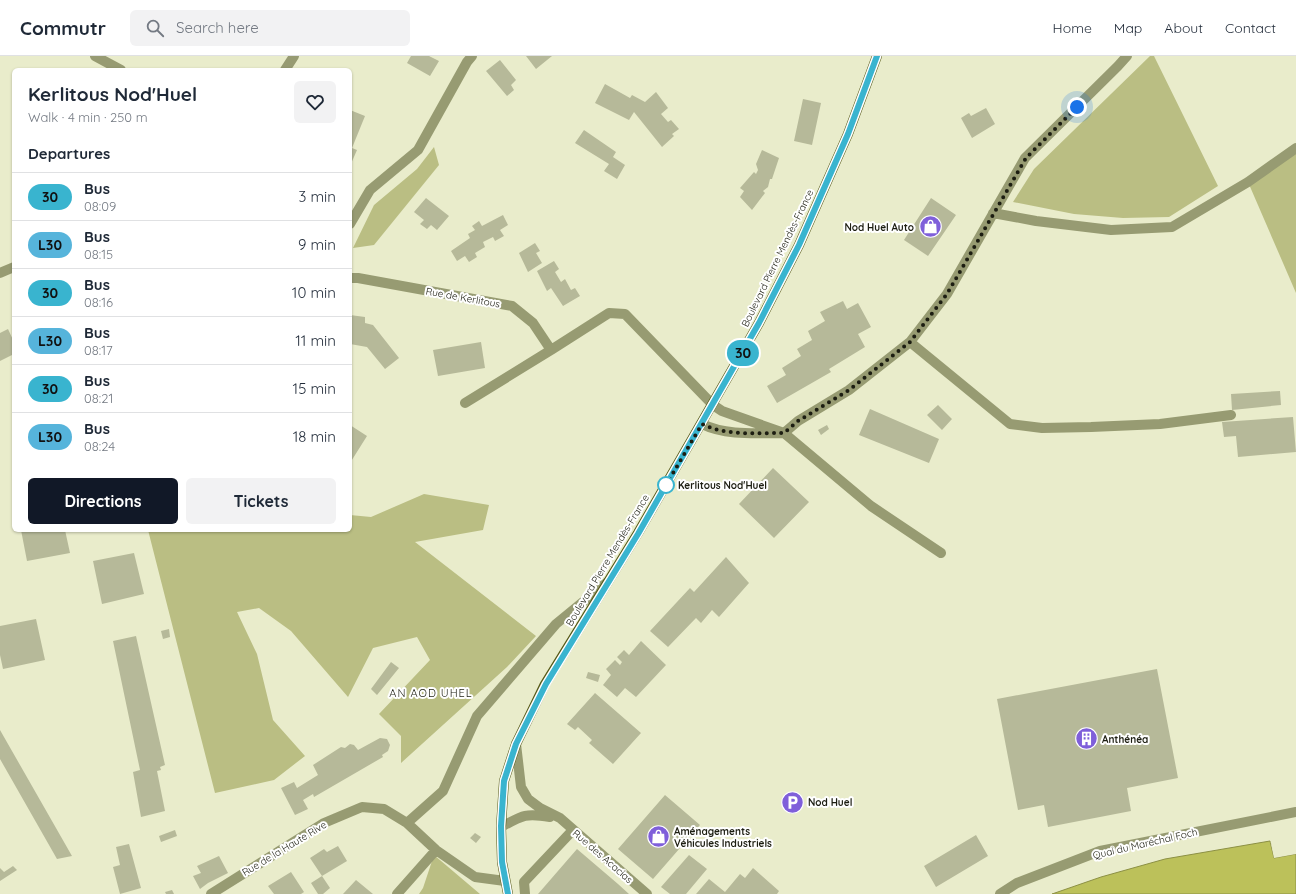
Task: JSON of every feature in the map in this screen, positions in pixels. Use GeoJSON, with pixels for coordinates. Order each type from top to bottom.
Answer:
{"type":"FeatureCollection","features":[{"type":"Feature","properties":{"kind":"main road","name":"Boulevard Pierre Mendès-France"},"geometry":{"type":"LineString","coordinates":[[508,894],[505,881],[501,826],[504,781],[516,744],[546,684],[702,424],[759,323],[799,245],[848,134],[877,56]]}},
{"type":"Feature","properties":{"kind":"street"},"geometry":{"type":"LineString","coordinates":[[95,56],[117,68]]}},
{"type":"Feature","properties":{"kind":"street"},"geometry":{"type":"LineString","coordinates":[[286,68],[294,56]]}},
{"type":"Feature","properties":{"kind":"street"},"geometry":{"type":"LineString","coordinates":[[352,221],[370,190],[418,150],[466,62],[472,56]]}},
{"type":"Feature","properties":{"kind":"street"},"geometry":{"type":"LineString","coordinates":[[702,424],[713,430],[738,433],[784,433],[798,421],[849,390],[910,342],[947,294],[992,214],[1026,158],[1127,56]]}},
{"type":"Feature","properties":{"kind":"street"},"geometry":{"type":"LineString","coordinates":[[992,214],[1111,230],[1172,227],[1248,182],[1296,148]]}},
{"type":"Feature","properties":{"kind":"street"},"geometry":{"type":"LineString","coordinates":[[0,273],[12,268]]}},
{"type":"Feature","properties":{"kind":"street","name":"Rue de Kerlitous"},"geometry":{"type":"LineString","coordinates":[[352,278],[512,306],[533,323],[551,350]]}},
{"type":"Feature","properties":{"kind":"street"},"geometry":{"type":"LineString","coordinates":[[465,403],[609,313],[625,314],[713,405],[722,411],[784,433],[871,506],[941,553]]}},
{"type":"Feature","properties":{"kind":"street"},"geometry":{"type":"LineString","coordinates":[[910,342],[1010,424],[1042,428],[1091,427],[1160,424],[1231,415]]}},
{"type":"Feature","properties":{"kind":"street"},"geometry":{"type":"LineString","coordinates":[[407,823],[443,791],[477,716],[556,624],[609,581]]}},
{"type":"Feature","properties":{"kind":"street","name":"Rue des Acacias"},"geometry":{"type":"LineString","coordinates":[[516,744],[522,787],[528,799],[540,808],[560,818],[647,894]]}},
{"type":"Feature","properties":{"kind":"street","name":"Rue de la Haute Rive"},"geometry":{"type":"LineString","coordinates":[[211,894],[324,823],[362,807],[384,809],[407,823],[436,850],[474,877],[505,881]]}},
{"type":"Feature","properties":{"kind":"street","name":"Quai du Maréchal Foch"},"geometry":{"type":"LineString","coordinates":[[1000,894],[1017,883],[1100,851],[1296,812]]}},
{"type":"Feature","properties":{"kind":"street"},"geometry":{"type":"LineString","coordinates":[[501,826],[516,818],[530,814],[560,818]]}},
{"type":"Feature","properties":{"kind":"street"},"geometry":{"type":"LineString","coordinates":[[525,894],[524,882],[573,830]]}},
{"type":"Feature","properties":{"kind":"street"},"geometry":{"type":"LineString","coordinates":[[397,894],[436,850]]}},
{"type":"Feature","properties":{"kind":"shaded area"},"geometry":{"type":"Polygon","coordinates":[[[1150,56],[1154,56],[1218,186],[1169,217],[1123,218],[1074,214],[1013,202],[1034,169],[1150,56]]]}},
{"type":"Feature","properties":{"kind":"shaded area"},"geometry":{"type":"Polygon","coordinates":[[[434,147],[439,165],[374,245],[353,248],[374,205],[417,169],[434,147]]]}},
{"type":"Feature","properties":{"kind":"shaded area"},"geometry":{"type":"Polygon","coordinates":[[[1296,153],[1296,293],[1248,182],[1296,153]]]}},
{"type":"Feature","properties":{"kind":"shaded area"},"geometry":{"type":"Polygon","coordinates":[[[424,494],[489,505],[483,530],[415,542],[536,636],[507,667],[401,763],[401,736],[379,714],[430,660],[417,637],[373,648],[348,697],[291,631],[259,608],[237,612],[257,654],[273,720],[305,756],[274,780],[215,793],[149,532],[352,532],[352,515],[371,517],[424,494]]]}},
{"type":"Feature","properties":{"kind":"shaded area"},"geometry":{"type":"Polygon","coordinates":[[[1270,841],[1274,858],[1296,854],[1296,894],[1052,894],[1101,877],[1165,859],[1270,841]]]}},
{"type":"Feature","properties":{"kind":"shaded area"},"geometry":{"type":"Polygon","coordinates":[[[434,855],[480,894],[419,894],[423,888],[434,855]]]}},
{"type":"Feature","properties":{"kind":"pier"},"geometry":{"type":"Polygon","coordinates":[[[1270,839],[1275,856],[1296,852],[1296,854],[1274,858],[1270,839]]]}},
{"type":"Feature","properties":{"kind":"building"},"geometry":{"type":"Polygon","coordinates":[[[411,56],[429,56],[439,61],[430,76],[407,63],[411,56]]]}},
{"type":"Feature","properties":{"kind":"building"},"geometry":{"type":"Polygon","coordinates":[[[526,56],[552,56],[536,69],[526,56]]]}},
{"type":"Feature","properties":{"kind":"building"},"geometry":{"type":"Polygon","coordinates":[[[500,60],[516,80],[511,85],[514,90],[507,96],[486,71],[500,60]]]}},
{"type":"Feature","properties":{"kind":"building"},"geometry":{"type":"Polygon","coordinates":[[[605,84],[630,98],[632,95],[645,102],[656,92],[668,108],[661,114],[668,122],[671,120],[679,129],[672,134],[674,136],[662,147],[634,112],[629,120],[595,103],[605,84]]]}},
{"type":"Feature","properties":{"kind":"building"},"geometry":{"type":"Polygon","coordinates":[[[803,99],[821,103],[812,145],[794,141],[803,99]]]}},
{"type":"Feature","properties":{"kind":"building"},"geometry":{"type":"Polygon","coordinates":[[[986,108],[995,124],[972,138],[961,118],[969,113],[971,116],[986,108]]]}},
{"type":"Feature","properties":{"kind":"building"},"geometry":{"type":"Polygon","coordinates":[[[352,111],[365,116],[352,148],[352,111]]]}},
{"type":"Feature","properties":{"kind":"building"},"geometry":{"type":"Polygon","coordinates":[[[584,130],[616,152],[613,157],[625,165],[617,179],[604,171],[609,164],[575,143],[584,130]]]}},
{"type":"Feature","properties":{"kind":"building"},"geometry":{"type":"Polygon","coordinates":[[[352,148],[357,150],[352,161],[352,148]]]}},
{"type":"Feature","properties":{"kind":"building"},"geometry":{"type":"Polygon","coordinates":[[[762,150],[779,158],[772,179],[770,179],[768,187],[763,191],[765,193],[752,210],[740,197],[744,191],[740,188],[754,172],[756,174],[758,170],[756,164],[762,150]]]}},
{"type":"Feature","properties":{"kind":"building"},"geometry":{"type":"Polygon","coordinates":[[[426,198],[449,216],[437,230],[431,225],[427,229],[420,224],[424,220],[414,212],[426,198]]]}},
{"type":"Feature","properties":{"kind":"building","name":"Nod Huel Auto"},"geometry":{"type":"Polygon","coordinates":[[[931,198],[956,215],[928,256],[904,240],[931,198]]]}},
{"type":"Feature","properties":{"kind":"building"},"geometry":{"type":"Polygon","coordinates":[[[503,215],[508,225],[500,230],[504,236],[495,241],[493,237],[483,242],[485,247],[475,253],[477,257],[469,262],[465,256],[457,261],[451,251],[470,238],[468,234],[475,230],[472,226],[479,221],[482,226],[503,215]]]}},
{"type":"Feature","properties":{"kind":"building"},"geometry":{"type":"Polygon","coordinates":[[[535,243],[540,251],[536,253],[542,263],[528,272],[519,253],[535,243]]]}},
{"type":"Feature","properties":{"kind":"building"},"geometry":{"type":"Polygon","coordinates":[[[554,261],[559,269],[555,272],[561,282],[565,279],[571,290],[575,288],[580,296],[563,306],[551,288],[547,291],[537,271],[554,261]]]}},
{"type":"Feature","properties":{"kind":"building"},"geometry":{"type":"Polygon","coordinates":[[[843,301],[847,309],[858,303],[871,327],[858,334],[865,347],[829,369],[831,372],[777,403],[767,386],[786,375],[782,368],[801,356],[797,349],[812,340],[808,331],[825,321],[820,312],[843,301]]]}},
{"type":"Feature","properties":{"kind":"building"},"geometry":{"type":"Polygon","coordinates":[[[352,315],[365,317],[365,323],[373,325],[399,358],[385,369],[367,347],[352,344],[352,315]]]}},
{"type":"Feature","properties":{"kind":"building"},"geometry":{"type":"Polygon","coordinates":[[[8,329],[12,338],[12,355],[0,361],[0,333],[8,329]]]}},
{"type":"Feature","properties":{"kind":"building"},"geometry":{"type":"Polygon","coordinates":[[[481,342],[485,368],[438,376],[433,350],[481,342]]]}},
{"type":"Feature","properties":{"kind":"building"},"geometry":{"type":"Polygon","coordinates":[[[1280,391],[1281,405],[1232,410],[1231,394],[1280,391]]]}},
{"type":"Feature","properties":{"kind":"building"},"geometry":{"type":"Polygon","coordinates":[[[938,405],[952,419],[942,430],[927,415],[938,405]]]}},
{"type":"Feature","properties":{"kind":"building"},"geometry":{"type":"Polygon","coordinates":[[[870,409],[939,439],[929,463],[859,435],[870,409]]]}},
{"type":"Feature","properties":{"kind":"building"},"geometry":{"type":"Polygon","coordinates":[[[1293,417],[1296,452],[1238,457],[1236,436],[1224,437],[1222,422],[1293,417]]]}},
{"type":"Feature","properties":{"kind":"building"},"geometry":{"type":"Polygon","coordinates":[[[827,425],[829,429],[821,435],[818,430],[827,425]]]}},
{"type":"Feature","properties":{"kind":"building"},"geometry":{"type":"Polygon","coordinates":[[[352,426],[367,436],[352,460],[352,426]]]}},
{"type":"Feature","properties":{"kind":"building"},"geometry":{"type":"Polygon","coordinates":[[[773,468],[809,502],[774,538],[739,504],[773,468]]]}},
{"type":"Feature","properties":{"kind":"building"},"geometry":{"type":"Polygon","coordinates":[[[21,532],[65,532],[70,553],[27,561],[21,532]]]}},
{"type":"Feature","properties":{"kind":"building"},"geometry":{"type":"Polygon","coordinates":[[[134,553],[144,594],[102,604],[93,561],[134,553]]]}},
{"type":"Feature","properties":{"kind":"building"},"geometry":{"type":"Polygon","coordinates":[[[726,557],[749,583],[719,617],[712,610],[701,623],[696,618],[668,647],[650,631],[690,588],[694,592],[726,557]]]}},
{"type":"Feature","properties":{"kind":"building"},"geometry":{"type":"Polygon","coordinates":[[[36,619],[45,660],[3,669],[0,655],[0,626],[36,619]]]}},
{"type":"Feature","properties":{"kind":"building"},"geometry":{"type":"Polygon","coordinates":[[[169,629],[170,637],[163,639],[161,631],[169,629]]]}},
{"type":"Feature","properties":{"kind":"building"},"geometry":{"type":"Polygon","coordinates":[[[136,636],[165,765],[160,767],[161,770],[157,771],[165,811],[141,817],[133,772],[140,770],[113,641],[136,636]]]}},
{"type":"Feature","properties":{"kind":"building"},"geometry":{"type":"Polygon","coordinates":[[[641,641],[666,665],[636,697],[625,688],[617,697],[603,685],[611,675],[606,669],[615,660],[620,665],[622,662],[617,657],[624,650],[629,655],[641,641]]]}},
{"type":"Feature","properties":{"kind":"building"},"geometry":{"type":"Polygon","coordinates":[[[391,662],[399,668],[377,695],[371,689],[391,662]]]}},
{"type":"Feature","properties":{"kind":"building","name":"Anthénéa"},"geometry":{"type":"Polygon","coordinates":[[[1157,669],[1178,778],[1127,788],[1131,811],[1048,827],[1044,805],[1018,810],[997,699],[1157,669]]]}},
{"type":"Feature","properties":{"kind":"building"},"geometry":{"type":"Polygon","coordinates":[[[588,672],[600,675],[598,682],[586,678],[588,672]]]}},
{"type":"Feature","properties":{"kind":"building"},"geometry":{"type":"Polygon","coordinates":[[[595,693],[641,733],[613,764],[589,743],[592,740],[578,727],[575,730],[567,724],[595,693]]]}},
{"type":"Feature","properties":{"kind":"building"},"geometry":{"type":"Polygon","coordinates":[[[0,730],[72,856],[57,859],[0,759],[0,730]]]}},
{"type":"Feature","properties":{"kind":"building"},"geometry":{"type":"Polygon","coordinates":[[[380,738],[387,739],[390,745],[388,751],[382,755],[383,757],[314,797],[313,794],[303,800],[308,809],[295,815],[281,788],[294,782],[297,788],[318,775],[313,765],[341,747],[345,748],[350,744],[354,745],[358,750],[380,738]]]}},
{"type":"Feature","properties":{"kind":"building","name":"Aménagements Véhicules Industriels"},"geometry":{"type":"Polygon","coordinates":[[[665,795],[700,825],[653,879],[618,849],[665,795]]]}},
{"type":"Feature","properties":{"kind":"building"},"geometry":{"type":"Polygon","coordinates":[[[175,830],[177,836],[161,842],[159,836],[175,830]]]}},
{"type":"Feature","properties":{"kind":"building"},"geometry":{"type":"Polygon","coordinates":[[[475,833],[481,837],[476,843],[470,838],[475,833]]]}},
{"type":"Feature","properties":{"kind":"building"},"geometry":{"type":"Polygon","coordinates":[[[976,835],[988,856],[936,887],[924,866],[976,835]]]}},
{"type":"Feature","properties":{"kind":"building"},"geometry":{"type":"Polygon","coordinates":[[[129,844],[141,888],[120,894],[113,867],[120,865],[116,847],[129,844]]]}},
{"type":"Feature","properties":{"kind":"building"},"geometry":{"type":"Polygon","coordinates":[[[338,846],[347,861],[322,876],[310,858],[324,849],[327,852],[338,846]]]}},
{"type":"Feature","properties":{"kind":"building"},"geometry":{"type":"Polygon","coordinates":[[[577,849],[618,884],[629,894],[538,894],[577,849]]]}},
{"type":"Feature","properties":{"kind":"building"},"geometry":{"type":"Polygon","coordinates":[[[689,855],[707,869],[686,894],[670,894],[661,887],[689,855]]]}},
{"type":"Feature","properties":{"kind":"building"},"geometry":{"type":"Polygon","coordinates":[[[219,856],[228,873],[208,883],[200,889],[193,876],[201,873],[197,866],[219,856]]]}},
{"type":"Feature","properties":{"kind":"building"},"geometry":{"type":"Polygon","coordinates":[[[13,866],[17,870],[0,881],[0,868],[4,872],[13,866]]]}},
{"type":"Feature","properties":{"kind":"building"},"geometry":{"type":"Polygon","coordinates":[[[753,868],[779,891],[777,894],[696,894],[709,879],[725,892],[740,874],[745,878],[753,868]]]}},
{"type":"Feature","properties":{"kind":"building"},"geometry":{"type":"Polygon","coordinates":[[[291,872],[304,892],[301,894],[274,894],[268,886],[291,872]]]}},
{"type":"Feature","properties":{"kind":"building"},"geometry":{"type":"Polygon","coordinates":[[[322,876],[330,888],[323,894],[318,894],[311,883],[322,876]]]}},
{"type":"Feature","properties":{"kind":"building"},"geometry":{"type":"Polygon","coordinates":[[[356,880],[373,894],[343,894],[356,880]]]}},
{"type":"Feature","properties":{"kind":"building"},"geometry":{"type":"Polygon","coordinates":[[[172,890],[174,894],[166,894],[165,892],[172,890]]]}},
{"type":"Feature","properties":{"kind":"bus line","name":"30"},"geometry":{"type":"LineString","coordinates":[[508,894],[502,862],[501,826],[504,781],[516,744],[546,684],[638,534],[759,323],[799,245],[848,134],[877,56]]}},
{"type":"Feature","properties":{"kind":"place","name":"Nod Huel Auto"},"geometry":{"type":"Point","coordinates":[930,227]}},
{"type":"Feature","properties":{"kind":"place","name":"Kerlitous Nod'Huel"},"geometry":{"type":"Point","coordinates":[666,485]}},
{"type":"Feature","properties":{"kind":"place","name":"Anthénéa"},"geometry":{"type":"Point","coordinates":[1087,739]}},
{"type":"Feature","properties":{"kind":"place","name":"Nod Huel"},"geometry":{"type":"Point","coordinates":[793,802]}},
{"type":"Feature","properties":{"kind":"place","name":"Aménagements Véhicules Industriels"},"geometry":{"type":"Point","coordinates":[659,837]}},
{"type":"Feature","properties":{"kind":"district","name":"AN AOD UHEL"},"geometry":{"type":"Point","coordinates":[431,693]}},
{"type":"Feature","properties":{"kind":"route"},"geometry":{"type":"LineString","coordinates":[[666,485],[702,424],[713,430],[738,433],[784,433],[798,421],[849,390],[910,342],[947,294],[992,214],[1026,158],[1077,107]]}}]}
